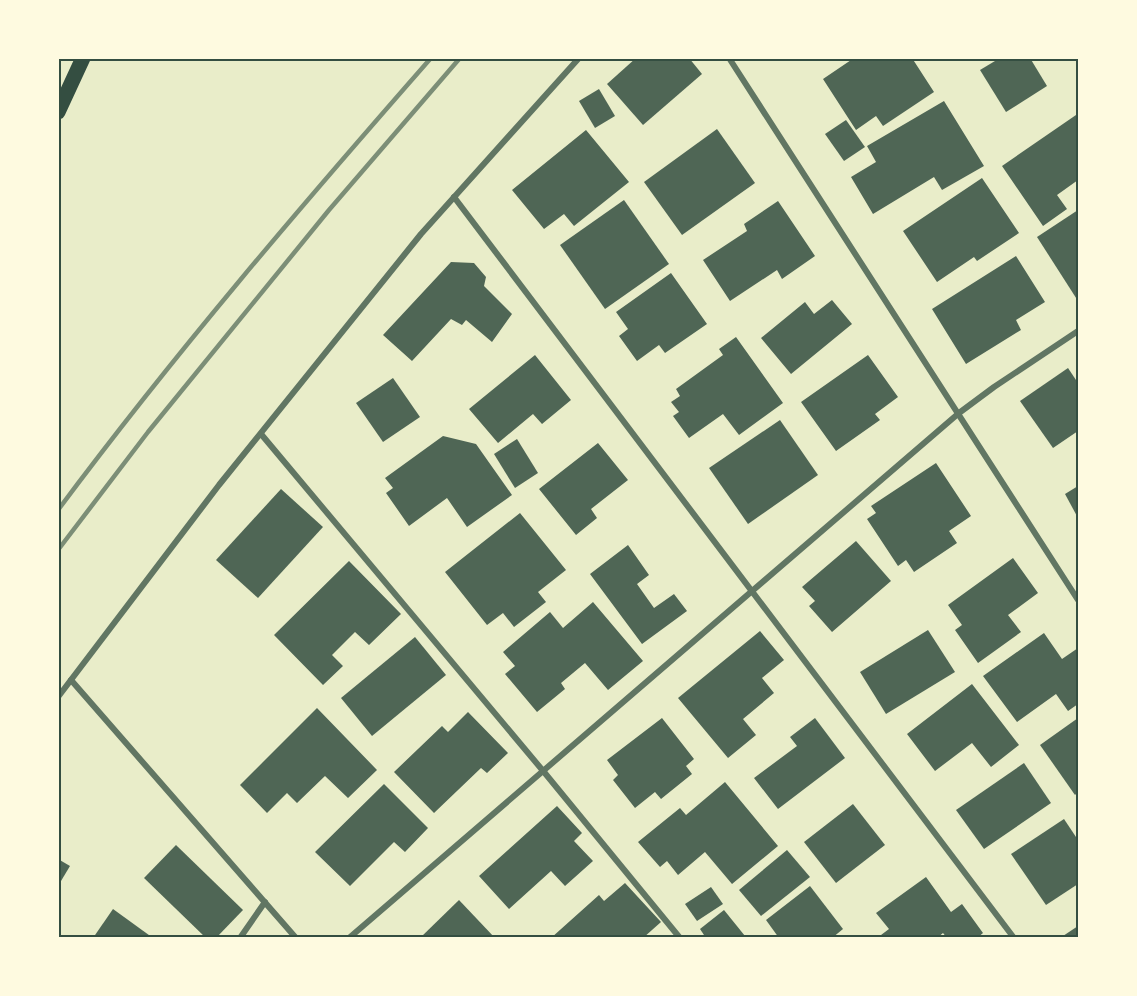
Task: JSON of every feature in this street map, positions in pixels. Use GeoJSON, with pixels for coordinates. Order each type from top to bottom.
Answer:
{"type":"FeatureCollection","features":[{"type":"Feature","properties":{"kind":"main road"},"geometry":{"type":"LineString","coordinates":[[58,112],[83,58]]}},
{"type":"Feature","properties":{"kind":"street"},"geometry":{"type":"LineString","coordinates":[[58,697],[219,485],[421,234],[579,58]]}},
{"type":"Feature","properties":{"kind":"street"},"geometry":{"type":"LineString","coordinates":[[729,58],[1078,600]]}},
{"type":"Feature","properties":{"kind":"street"},"geometry":{"type":"LineString","coordinates":[[454,197],[1014,938]]}},
{"type":"Feature","properties":{"kind":"street"},"geometry":{"type":"LineString","coordinates":[[349,938],[959,413],[1078,331]]}},
{"type":"Feature","properties":{"kind":"street"},"geometry":{"type":"LineString","coordinates":[[261,434],[680,938]]}},
{"type":"Feature","properties":{"kind":"street"},"geometry":{"type":"LineString","coordinates":[[71,680],[296,938]]}},
{"type":"Feature","properties":{"kind":"street"},"geometry":{"type":"LineString","coordinates":[[240,938],[265,902]]}},
{"type":"Feature","properties":{"kind":"building"},"geometry":{"type":"Polygon","coordinates":[[[636,58],[689,58],[702,74],[643,125],[607,84],[636,58]]]}},
{"type":"Feature","properties":{"kind":"building"},"geometry":{"type":"Polygon","coordinates":[[[854,58],[912,58],[934,92],[883,126],[876,116],[856,130],[823,79],[854,58]]]}},
{"type":"Feature","properties":{"kind":"building"},"geometry":{"type":"Polygon","coordinates":[[[1000,58],[1030,58],[1047,86],[1006,112],[980,70],[1000,58]]]}},
{"type":"Feature","properties":{"kind":"building"},"geometry":{"type":"Polygon","coordinates":[[[599,89],[615,116],[595,128],[579,101],[599,89]]]}},
{"type":"Feature","properties":{"kind":"building"},"geometry":{"type":"Polygon","coordinates":[[[944,101],[984,166],[942,190],[934,177],[873,214],[851,177],[876,162],[867,146],[944,101]]]}},
{"type":"Feature","properties":{"kind":"building"},"geometry":{"type":"Polygon","coordinates":[[[1076,115],[1078,119],[1078,170],[1076,171],[1078,180],[1057,195],[1067,209],[1043,226],[1002,166],[1076,115]]]}},
{"type":"Feature","properties":{"kind":"building"},"geometry":{"type":"Polygon","coordinates":[[[846,120],[865,147],[844,161],[825,134],[846,120]]]}},
{"type":"Feature","properties":{"kind":"building"},"geometry":{"type":"Polygon","coordinates":[[[717,129],[755,183],[682,235],[644,182],[717,129]]]}},
{"type":"Feature","properties":{"kind":"building"},"geometry":{"type":"Polygon","coordinates":[[[586,130],[629,182],[574,226],[564,214],[544,229],[512,190],[586,130]]]}},
{"type":"Feature","properties":{"kind":"building"},"geometry":{"type":"Polygon","coordinates":[[[982,178],[1019,233],[977,261],[974,257],[937,282],[903,231],[982,178]]]}},
{"type":"Feature","properties":{"kind":"building"},"geometry":{"type":"Polygon","coordinates":[[[624,200],[669,264],[605,309],[560,245],[624,200]]]}},
{"type":"Feature","properties":{"kind":"building"},"geometry":{"type":"Polygon","coordinates":[[[778,201],[815,256],[782,279],[777,270],[730,301],[703,260],[747,231],[744,224],[778,201]]]}},
{"type":"Feature","properties":{"kind":"building"},"geometry":{"type":"Polygon","coordinates":[[[1078,210],[1078,301],[1037,237],[1078,210]]]}},
{"type":"Feature","properties":{"kind":"building"},"geometry":{"type":"Polygon","coordinates":[[[1016,256],[1045,302],[1016,320],[1021,330],[966,364],[932,309],[1016,256]]]}},
{"type":"Feature","properties":{"kind":"building"},"geometry":{"type":"Polygon","coordinates":[[[451,262],[474,263],[486,277],[484,286],[512,314],[492,342],[466,320],[462,325],[451,319],[412,361],[383,335],[451,262]]]}},
{"type":"Feature","properties":{"kind":"building"},"geometry":{"type":"Polygon","coordinates":[[[671,273],[707,324],[665,353],[659,345],[637,361],[619,336],[628,329],[616,312],[671,273]]]}},
{"type":"Feature","properties":{"kind":"building"},"geometry":{"type":"Polygon","coordinates":[[[832,300],[852,324],[791,374],[761,338],[805,302],[814,314],[832,300]]]}},
{"type":"Feature","properties":{"kind":"building"},"geometry":{"type":"Polygon","coordinates":[[[736,337],[783,403],[739,435],[723,414],[689,438],[673,416],[679,412],[671,402],[680,396],[676,389],[723,355],[719,349],[736,337]]]}},
{"type":"Feature","properties":{"kind":"building"},"geometry":{"type":"Polygon","coordinates":[[[535,355],[571,400],[542,424],[533,414],[498,443],[469,409],[535,355]]]}},
{"type":"Feature","properties":{"kind":"building"},"geometry":{"type":"Polygon","coordinates":[[[868,355],[898,397],[875,414],[880,420],[836,451],[801,402],[868,355]]]}},
{"type":"Feature","properties":{"kind":"building"},"geometry":{"type":"Polygon","coordinates":[[[1068,368],[1078,383],[1078,431],[1053,448],[1020,401],[1068,368]]]}},
{"type":"Feature","properties":{"kind":"building"},"geometry":{"type":"Polygon","coordinates":[[[393,378],[420,417],[383,442],[356,403],[393,378]]]}},
{"type":"Feature","properties":{"kind":"building"},"geometry":{"type":"Polygon","coordinates":[[[780,420],[818,475],[748,524],[709,468],[780,420]]]}},
{"type":"Feature","properties":{"kind":"building"},"geometry":{"type":"Polygon","coordinates":[[[443,436],[476,444],[512,495],[467,527],[447,498],[409,526],[386,493],[393,488],[385,478],[443,436]]]}},
{"type":"Feature","properties":{"kind":"building"},"geometry":{"type":"Polygon","coordinates":[[[517,439],[538,473],[515,488],[494,454],[517,439]]]}},
{"type":"Feature","properties":{"kind":"building"},"geometry":{"type":"Polygon","coordinates":[[[598,443],[628,480],[591,509],[597,518],[576,535],[539,489],[598,443]]]}},
{"type":"Feature","properties":{"kind":"building"},"geometry":{"type":"Polygon","coordinates":[[[936,463],[971,516],[949,531],[957,543],[914,572],[906,560],[898,566],[867,519],[876,513],[871,506],[936,463]]]}},
{"type":"Feature","properties":{"kind":"building"},"geometry":{"type":"Polygon","coordinates":[[[1078,486],[1078,518],[1065,494],[1078,486]]]}},
{"type":"Feature","properties":{"kind":"building"},"geometry":{"type":"Polygon","coordinates":[[[281,489],[323,527],[258,598],[216,560],[281,489]]]}},
{"type":"Feature","properties":{"kind":"building"},"geometry":{"type":"Polygon","coordinates":[[[520,513],[566,570],[538,592],[546,602],[514,627],[503,613],[487,625],[445,572],[520,513]]]}},
{"type":"Feature","properties":{"kind":"building"},"geometry":{"type":"Polygon","coordinates":[[[856,541],[891,581],[832,632],[809,606],[815,601],[802,587],[856,541]]]}},
{"type":"Feature","properties":{"kind":"building"},"geometry":{"type":"Polygon","coordinates":[[[628,545],[649,575],[637,584],[654,608],[674,594],[687,611],[642,644],[590,574],[628,545]]]}},
{"type":"Feature","properties":{"kind":"building"},"geometry":{"type":"Polygon","coordinates":[[[1013,558],[1038,593],[1008,615],[1021,632],[978,663],[955,630],[962,625],[948,605],[1013,558]]]}},
{"type":"Feature","properties":{"kind":"building"},"geometry":{"type":"Polygon","coordinates":[[[349,561],[401,614],[369,645],[355,632],[332,655],[343,666],[323,685],[274,635],[349,561]]]}},
{"type":"Feature","properties":{"kind":"building"},"geometry":{"type":"Polygon","coordinates":[[[593,602],[643,661],[608,690],[585,663],[561,683],[565,689],[537,712],[505,674],[515,666],[503,652],[550,612],[563,628],[593,602]]]}},
{"type":"Feature","properties":{"kind":"building"},"geometry":{"type":"Polygon","coordinates":[[[928,630],[955,672],[886,714],[860,672],[928,630]]]}},
{"type":"Feature","properties":{"kind":"building"},"geometry":{"type":"Polygon","coordinates":[[[760,631],[784,660],[762,678],[774,693],[743,719],[756,735],[728,758],[678,698],[760,631]]]}},
{"type":"Feature","properties":{"kind":"building"},"geometry":{"type":"Polygon","coordinates":[[[1044,633],[1062,659],[1078,648],[1078,704],[1068,711],[1056,694],[1017,722],[983,676],[1044,633]]]}},
{"type":"Feature","properties":{"kind":"building"},"geometry":{"type":"Polygon","coordinates":[[[415,637],[446,675],[372,736],[341,698],[415,637]]]}},
{"type":"Feature","properties":{"kind":"building"},"geometry":{"type":"Polygon","coordinates":[[[972,684],[1019,745],[991,767],[972,743],[935,771],[907,734],[972,684]]]}},
{"type":"Feature","properties":{"kind":"building"},"geometry":{"type":"Polygon","coordinates":[[[317,708],[377,770],[348,798],[325,776],[297,803],[287,793],[267,813],[240,785],[317,708]]]}},
{"type":"Feature","properties":{"kind":"building"},"geometry":{"type":"Polygon","coordinates":[[[468,712],[508,753],[487,773],[481,768],[434,813],[394,772],[442,726],[448,732],[468,712]]]}},
{"type":"Feature","properties":{"kind":"building"},"geometry":{"type":"Polygon","coordinates":[[[662,718],[694,759],[686,766],[692,774],[661,799],[655,792],[635,808],[613,780],[618,775],[607,760],[662,718]]]}},
{"type":"Feature","properties":{"kind":"building"},"geometry":{"type":"Polygon","coordinates":[[[815,718],[845,758],[778,809],[754,778],[797,746],[790,737],[815,718]]]}},
{"type":"Feature","properties":{"kind":"building"},"geometry":{"type":"Polygon","coordinates":[[[1078,718],[1078,792],[1075,795],[1040,745],[1078,718]]]}},
{"type":"Feature","properties":{"kind":"building"},"geometry":{"type":"Polygon","coordinates":[[[1024,763],[1051,803],[984,849],[956,810],[1024,763]]]}},
{"type":"Feature","properties":{"kind":"building"},"geometry":{"type":"Polygon","coordinates":[[[725,782],[778,846],[732,884],[705,852],[678,875],[667,861],[660,867],[638,842],[680,808],[686,815],[725,782]]]}},
{"type":"Feature","properties":{"kind":"building"},"geometry":{"type":"Polygon","coordinates":[[[384,784],[428,828],[405,852],[394,842],[350,886],[315,852],[384,784]]]}},
{"type":"Feature","properties":{"kind":"building"},"geometry":{"type":"Polygon","coordinates":[[[853,804],[885,845],[836,883],[804,842],[853,804]]]}},
{"type":"Feature","properties":{"kind":"building"},"geometry":{"type":"Polygon","coordinates":[[[557,806],[582,833],[574,841],[593,861],[565,886],[551,871],[509,909],[479,876],[557,806]]]}},
{"type":"Feature","properties":{"kind":"building"},"geometry":{"type":"Polygon","coordinates":[[[1064,819],[1078,840],[1078,884],[1046,905],[1011,854],[1064,819]]]}},
{"type":"Feature","properties":{"kind":"building"},"geometry":{"type":"Polygon","coordinates":[[[176,845],[243,910],[216,938],[206,938],[144,878],[176,845]]]}},
{"type":"Feature","properties":{"kind":"building"},"geometry":{"type":"Polygon","coordinates":[[[787,850],[810,877],[761,916],[739,890],[787,850]]]}},
{"type":"Feature","properties":{"kind":"building"},"geometry":{"type":"Polygon","coordinates":[[[58,859],[70,866],[58,886],[58,859]]]}},
{"type":"Feature","properties":{"kind":"building"},"geometry":{"type":"Polygon","coordinates":[[[926,877],[951,912],[962,904],[983,933],[977,938],[947,938],[943,933],[937,938],[877,938],[889,929],[876,913],[926,877]]]}},
{"type":"Feature","properties":{"kind":"building"},"geometry":{"type":"Polygon","coordinates":[[[625,883],[661,922],[643,938],[551,938],[599,895],[604,901],[625,883]]]}},
{"type":"Feature","properties":{"kind":"building"},"geometry":{"type":"Polygon","coordinates":[[[810,886],[843,929],[832,938],[779,938],[766,920],[810,886]]]}},
{"type":"Feature","properties":{"kind":"building"},"geometry":{"type":"Polygon","coordinates":[[[711,887],[723,904],[697,921],[685,904],[711,887]]]}},
{"type":"Feature","properties":{"kind":"building"},"geometry":{"type":"Polygon","coordinates":[[[459,900],[495,938],[420,938],[459,900]]]}},
{"type":"Feature","properties":{"kind":"building"},"geometry":{"type":"Polygon","coordinates":[[[113,909],[153,938],[93,938],[113,909]]]}},
{"type":"Feature","properties":{"kind":"building"},"geometry":{"type":"Polygon","coordinates":[[[724,910],[745,936],[744,938],[706,938],[700,929],[724,910]]]}},
{"type":"Feature","properties":{"kind":"building"},"geometry":{"type":"Polygon","coordinates":[[[1078,926],[1078,938],[1060,938],[1078,926]]]}},
{"type":"Feature","properties":{"kind":"railway"},"geometry":{"type":"LineString","coordinates":[[58,510],[240,280],[431,58]]}},
{"type":"Feature","properties":{"kind":"railway"},"geometry":{"type":"LineString","coordinates":[[58,550],[148,432],[329,210],[460,58]]}}]}
